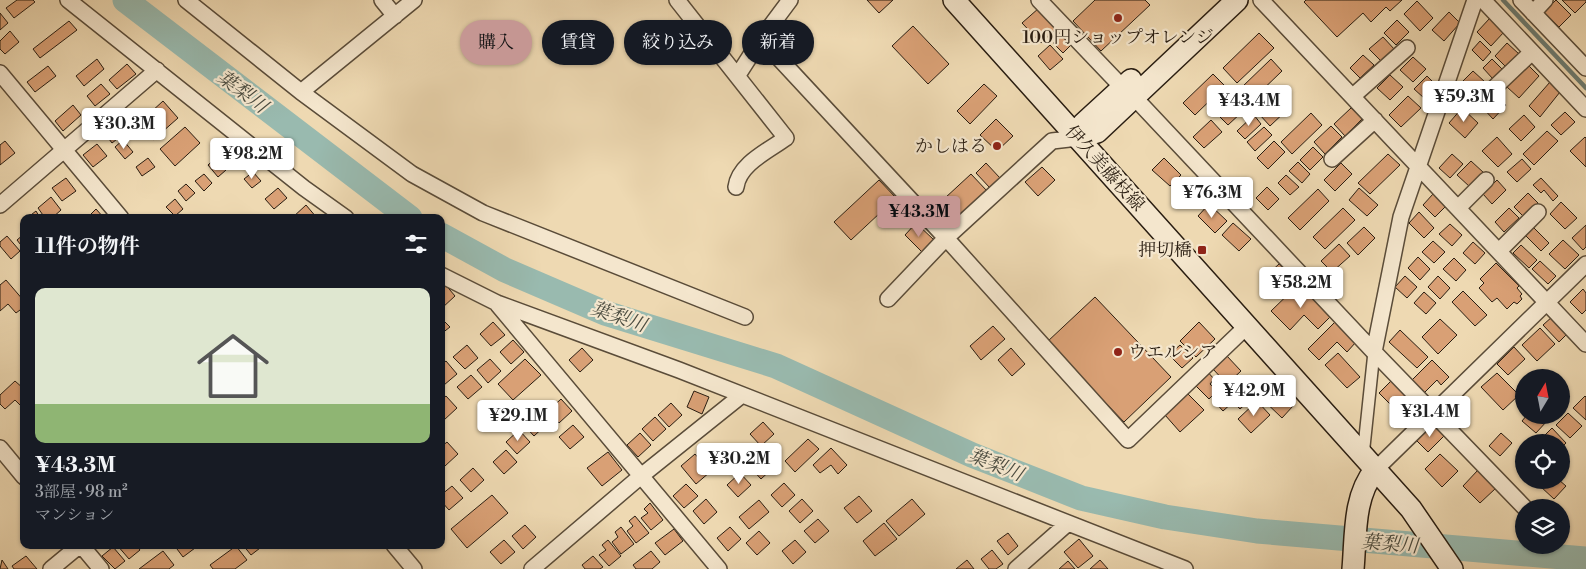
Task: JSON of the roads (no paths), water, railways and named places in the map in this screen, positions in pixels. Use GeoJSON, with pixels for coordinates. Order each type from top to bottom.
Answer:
{"type":"FeatureCollection","features":[{"type":"Feature","properties":{"kind":"main road","name":"伊久美藤枝線"},"geometry":{"type":"LineString","coordinates":[[954,0],[1411,509],[1452,569]]}},
{"type":"Feature","properties":{"kind":"main road"},"geometry":{"type":"LineString","coordinates":[[1129,92],[1220,0]]}},
{"type":"Feature","properties":{"kind":"main road"},"geometry":{"type":"LineString","coordinates":[[1078,138],[1083,124],[1129,92],[1237,0]]}},
{"type":"Feature","properties":{"kind":"main road"},"geometry":{"type":"LineString","coordinates":[[1353,569],[1360,499],[1369,463]]}},
{"type":"Feature","properties":{"kind":"street"},"geometry":{"type":"LineString","coordinates":[[68,0],[304,188],[340,214]]}},
{"type":"Feature","properties":{"kind":"street"},"geometry":{"type":"LineString","coordinates":[[186,0],[301,92],[412,174],[483,213],[746,317]]}},
{"type":"Feature","properties":{"kind":"street"},"geometry":{"type":"LineString","coordinates":[[382,0],[395,16]]}},
{"type":"Feature","properties":{"kind":"street"},"geometry":{"type":"LineString","coordinates":[[301,92],[414,0]]}},
{"type":"Feature","properties":{"kind":"street"},"geometry":{"type":"LineString","coordinates":[[677,0],[786,138],[746,167],[737,177],[736,187]]}},
{"type":"Feature","properties":{"kind":"street"},"geometry":{"type":"LineString","coordinates":[[775,20],[790,0]]}},
{"type":"Feature","properties":{"kind":"street"},"geometry":{"type":"LineString","coordinates":[[1039,0],[1516,499]]}},
{"type":"Feature","properties":{"kind":"street"},"geometry":{"type":"LineString","coordinates":[[1261,0],[1586,344]]}},
{"type":"Feature","properties":{"kind":"street"},"geometry":{"type":"LineString","coordinates":[[1369,463],[1374,352],[1401,217],[1475,0]]}},
{"type":"Feature","properties":{"kind":"street"},"geometry":{"type":"LineString","coordinates":[[1483,0],[1586,109]]}},
{"type":"Feature","properties":{"kind":"street"},"geometry":{"type":"LineString","coordinates":[[1521,0],[1586,68]]}},
{"type":"Feature","properties":{"kind":"street"},"geometry":{"type":"LineString","coordinates":[[1533,13],[1545,0]]}},
{"type":"Feature","properties":{"kind":"street"},"geometry":{"type":"LineString","coordinates":[[1353,96],[1407,48]]}},
{"type":"Feature","properties":{"kind":"street"},"geometry":{"type":"LineString","coordinates":[[1493,88],[1532,52]]}},
{"type":"Feature","properties":{"kind":"street"},"geometry":{"type":"LineString","coordinates":[[738,75],[744,65]]}},
{"type":"Feature","properties":{"kind":"street"},"geometry":{"type":"LineString","coordinates":[[786,65],[946,238],[1128,440],[1247,326]]}},
{"type":"Feature","properties":{"kind":"street"},"geometry":{"type":"LineString","coordinates":[[0,205],[157,70]]}},
{"type":"Feature","properties":{"kind":"street"},"geometry":{"type":"LineString","coordinates":[[0,73],[118,214]]}},
{"type":"Feature","properties":{"kind":"street"},"geometry":{"type":"LineString","coordinates":[[1332,159],[1375,120]]}},
{"type":"Feature","properties":{"kind":"street"},"geometry":{"type":"LineString","coordinates":[[888,299],[946,238],[1052,141],[1078,138]]}},
{"type":"Feature","properties":{"kind":"street"},"geometry":{"type":"LineString","coordinates":[[1458,208],[1486,180]]}},
{"type":"Feature","properties":{"kind":"street"},"geometry":{"type":"LineString","coordinates":[[1499,251],[1538,212]]}},
{"type":"Feature","properties":{"kind":"street"},"geometry":{"type":"LineString","coordinates":[[1369,463],[1432,412],[1586,264]]}},
{"type":"Feature","properties":{"kind":"street"},"geometry":{"type":"LineString","coordinates":[[445,277],[497,303],[742,395],[1185,569]]}},
{"type":"Feature","properties":{"kind":"street"},"geometry":{"type":"LineString","coordinates":[[497,303],[719,569]]}},
{"type":"Feature","properties":{"kind":"street"},"geometry":{"type":"LineString","coordinates":[[532,569],[640,476],[742,395]]}},
{"type":"Feature","properties":{"kind":"street"},"geometry":{"type":"LineString","coordinates":[[0,448],[20,472]]}},
{"type":"Feature","properties":{"kind":"street"},"geometry":{"type":"LineString","coordinates":[[1019,568],[1067,524]]}},
{"type":"Feature","properties":{"kind":"street"},"geometry":{"type":"LineString","coordinates":[[51,569],[75,549]]}},
{"type":"Feature","properties":{"kind":"street"},"geometry":{"type":"LineString","coordinates":[[84,549],[101,569]]}},
{"type":"Feature","properties":{"kind":"street"},"geometry":{"type":"LineString","coordinates":[[397,549],[414,569]]}},
{"type":"Feature","properties":{"kind":"waterway","name":"葉梨川"},"geometry":{"type":"LineString","coordinates":[[125,0],[405,214]]}},
{"type":"Feature","properties":{"kind":"waterway"},"geometry":{"type":"LineString","coordinates":[[1503,0],[1586,88]]}},
{"type":"Feature","properties":{"kind":"waterway","name":"葉梨川"},"geometry":{"type":"LineString","coordinates":[[445,237],[505,270],[605,313],[776,366],[972,455],[1081,498],[1165,517],[1257,531],[1586,559]]}},
{"type":"Feature","properties":{"kind":"place","name":"100円ショップオレンジ"},"geometry":{"type":"Point","coordinates":[1118,18]}},
{"type":"Feature","properties":{"kind":"place","name":"かしはる"},"geometry":{"type":"Point","coordinates":[997,146]}},
{"type":"Feature","properties":{"kind":"place","name":"押切橋"},"geometry":{"type":"Point","coordinates":[1202,250]}},
{"type":"Feature","properties":{"kind":"place","name":"ウエルシア"},"geometry":{"type":"Point","coordinates":[1118,352]}}]}
